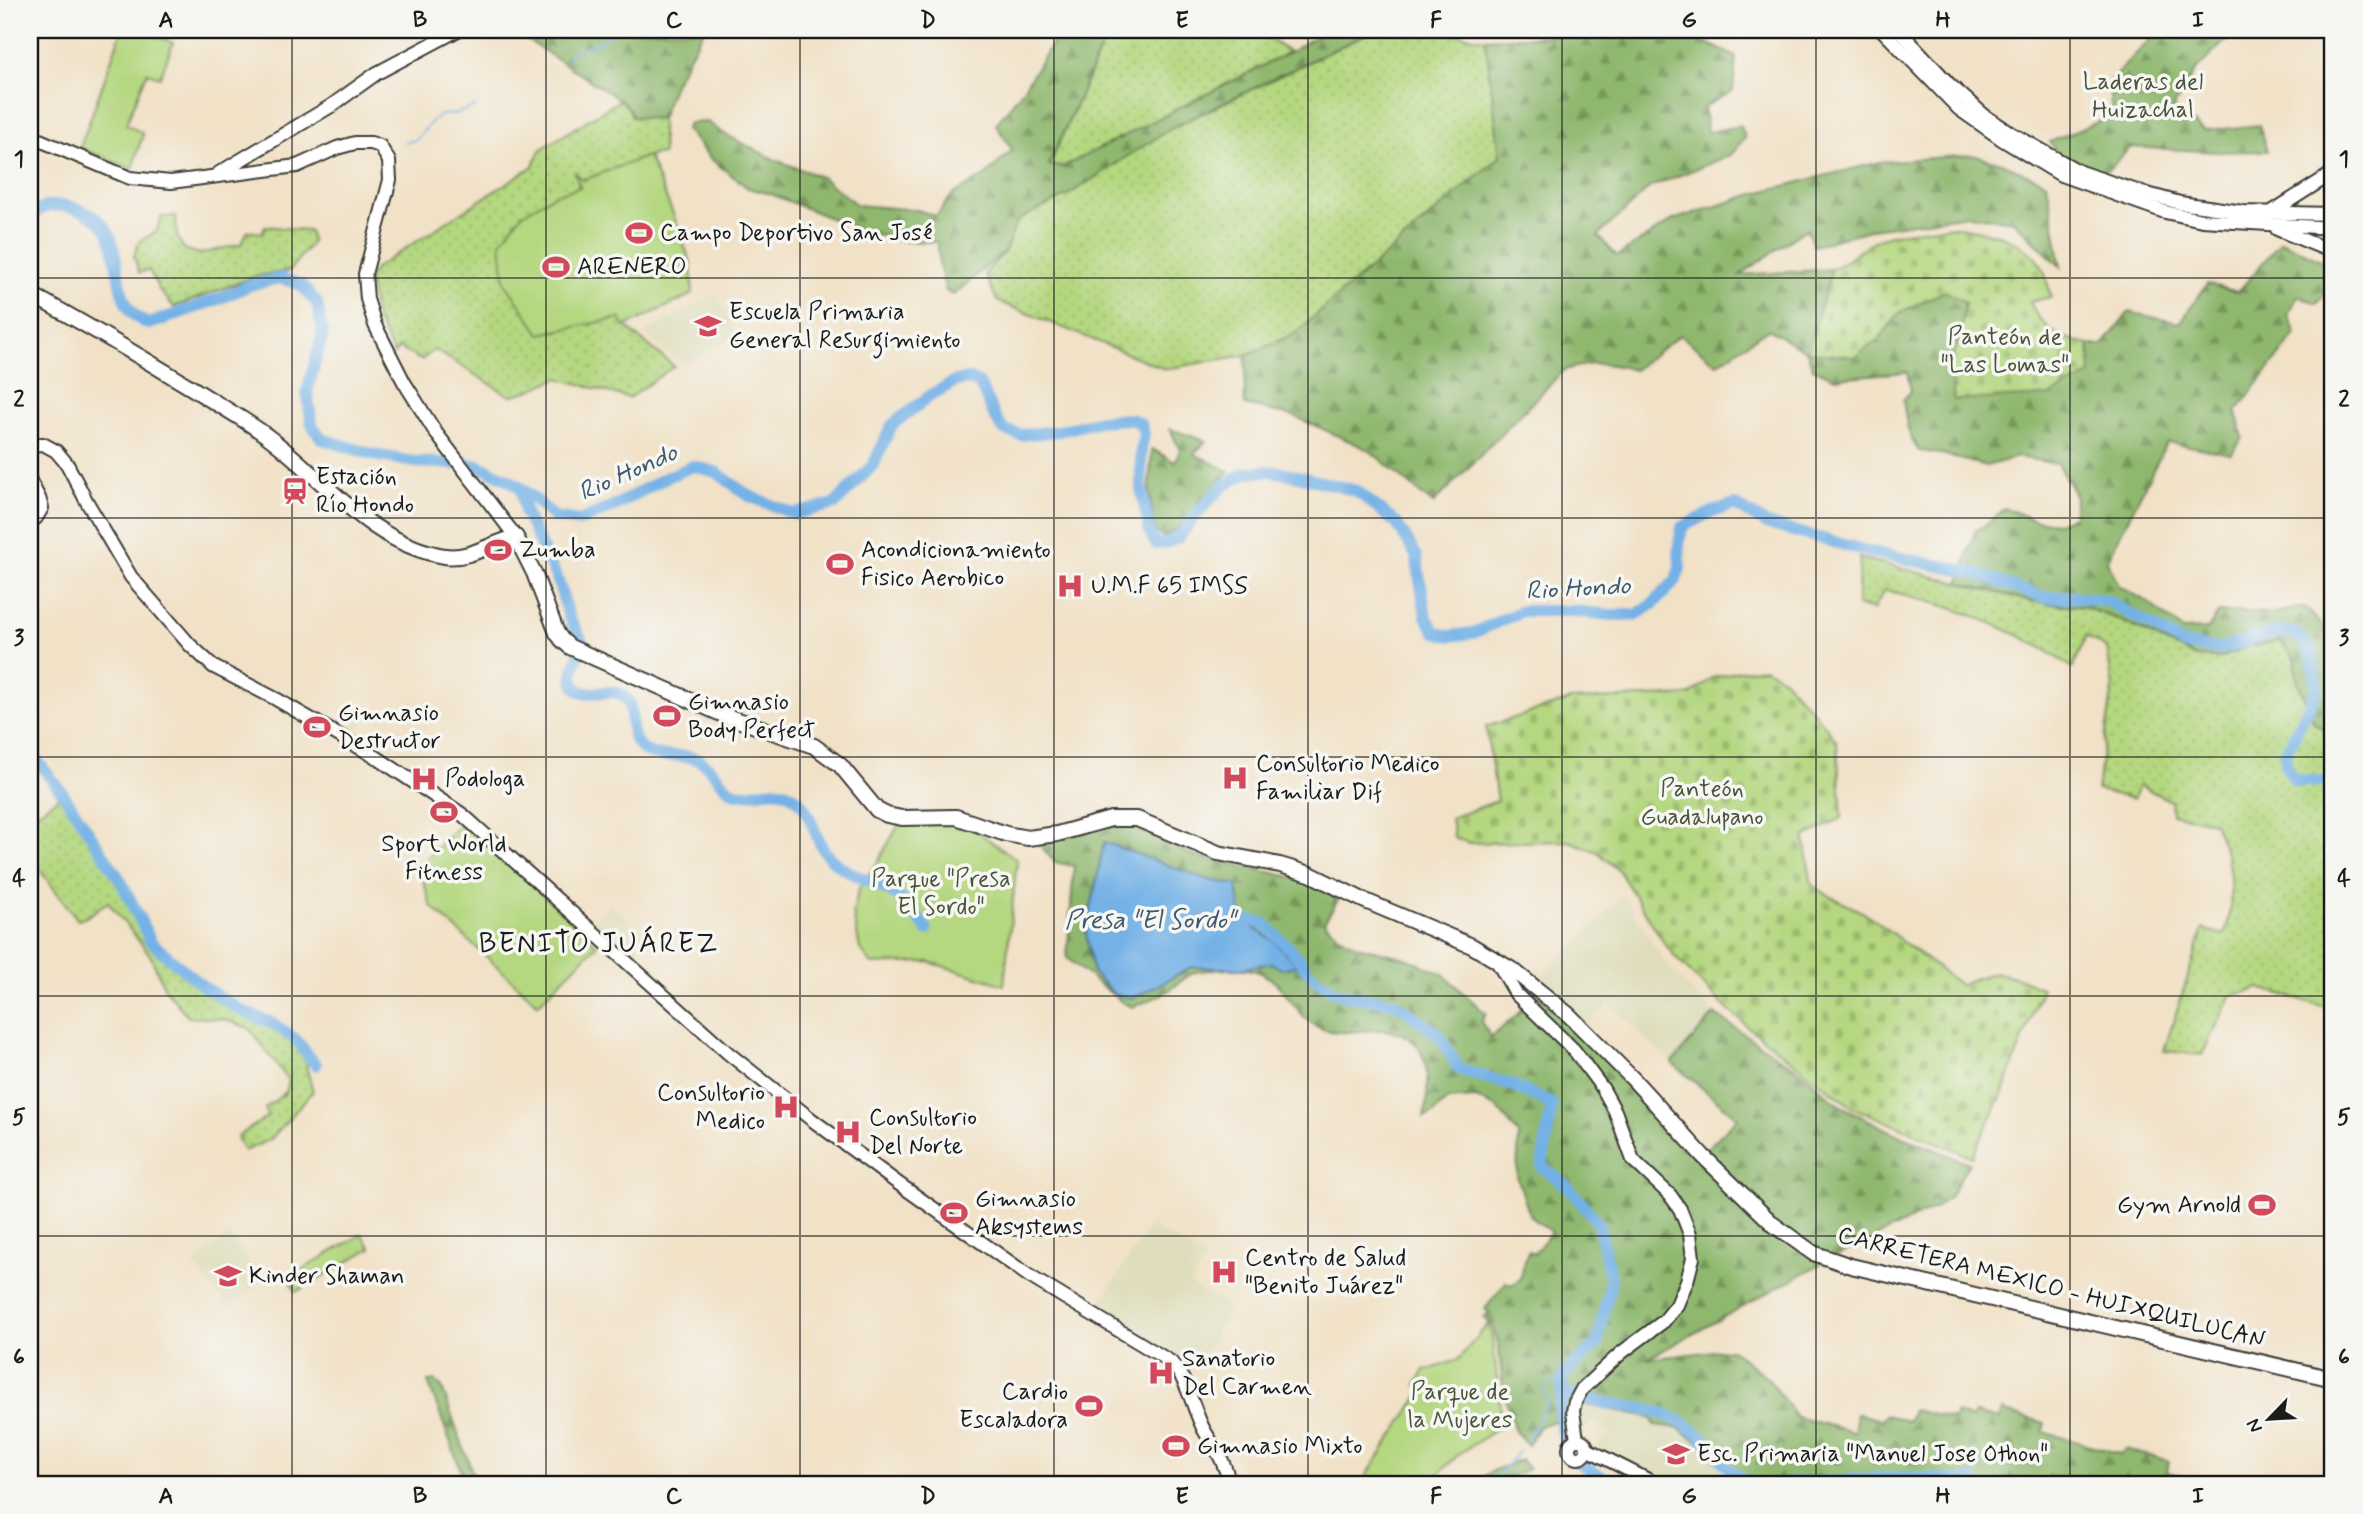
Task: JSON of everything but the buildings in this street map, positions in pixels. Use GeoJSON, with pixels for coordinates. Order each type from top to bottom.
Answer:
{"type":"FeatureCollection","features":[{"type":"Feature","properties":{"kind":"main road"},"geometry":{"type":"LineString","coordinates":[[216,175],[331,106],[377,73],[458,30]]}},
{"type":"Feature","properties":{"kind":"main road"},"geometry":{"type":"LineString","coordinates":[[1882,30],[1959,109],[2003,140],[2061,175],[2165,212],[2202,220],[2333,214]]}},
{"type":"Feature","properties":{"kind":"main road"},"geometry":{"type":"LineString","coordinates":[[1899,30],[1976,109],[2065,165],[2140,192],[2180,203],[2333,228]]}},
{"type":"Feature","properties":{"kind":"main road"},"geometry":{"type":"LineString","coordinates":[[30,136],[130,178],[171,182],[297,166],[355,143],[371,143],[383,150],[389,161],[390,180],[365,274],[367,299],[375,325],[396,368],[447,450],[516,537],[468,554],[448,557],[422,551],[394,539],[339,500],[271,439],[127,348],[30,294]]}},
{"type":"Feature","properties":{"kind":"main road"},"geometry":{"type":"LineString","coordinates":[[2268,219],[2333,173]]}},
{"type":"Feature","properties":{"kind":"main road"},"geometry":{"type":"LineString","coordinates":[[2268,219],[2333,252]]}},
{"type":"Feature","properties":{"kind":"main road"},"geometry":{"type":"LineString","coordinates":[[30,446],[43,444],[56,450],[67,464],[131,577],[190,645],[215,667],[376,757],[463,815],[728,1053],[811,1119],[1008,1262],[1171,1362],[1183,1376],[1205,1430],[1227,1469],[1229,1484]]}},
{"type":"Feature","properties":{"kind":"main road"},"geometry":{"type":"LineString","coordinates":[[30,481],[41,508],[36,518],[30,521]]}},
{"type":"Feature","properties":{"kind":"main road","name":"CARRETERA MEXICO - HUIXQUILUCAN"},"geometry":{"type":"LineString","coordinates":[[516,537],[534,573],[557,633],[570,647],[726,716],[814,746],[840,765],[877,810],[887,815],[902,818],[956,817],[1006,834],[1028,838],[1058,834],[1111,819],[1137,819],[1218,853],[1310,874],[1494,958],[1527,979],[1569,1015],[1633,1079],[1703,1156],[1774,1226],[1813,1253],[1851,1266],[2333,1379]]}},
{"type":"Feature","properties":{"kind":"main road"},"geometry":{"type":"LineString","coordinates":[[1494,958],[1516,994],[1574,1050],[1603,1089],[1615,1111],[1633,1160],[1670,1195],[1680,1209],[1690,1234],[1693,1258],[1687,1282],[1676,1305],[1664,1321],[1621,1353],[1582,1389],[1573,1411],[1583,1448],[1641,1484]]}},
{"type":"Feature","properties":{"kind":"main road"},"geometry":{"type":"LineString","coordinates":[[1583,1448],[1656,1484]]}},
{"type":"Feature","properties":{"kind":"shaded area","name":"Escuela Primaria General Resurgimiento"},"geometry":{"type":"Polygon","coordinates":[[[716,294],[738,335],[699,357],[681,365],[643,333],[716,294]]]}},
{"type":"Feature","properties":{"kind":"shaded area"},"geometry":{"type":"Polygon","coordinates":[[[359,713],[366,717],[352,741],[345,737],[359,713]]]}},
{"type":"Feature","properties":{"kind":"shaded area"},"geometry":{"type":"Polygon","coordinates":[[[1623,895],[1666,964],[1714,1014],[1672,1063],[1609,1004],[1585,1025],[1538,980],[1623,895]]]}},
{"type":"Feature","properties":{"kind":"shaded area"},"geometry":{"type":"Polygon","coordinates":[[[610,902],[646,936],[629,959],[590,924],[610,902]]]}},
{"type":"Feature","properties":{"kind":"shaded area"},"geometry":{"type":"Polygon","coordinates":[[[1150,1225],[1206,1258],[1191,1285],[1230,1307],[1195,1371],[1094,1312],[1150,1225]]]}},
{"type":"Feature","properties":{"kind":"shaded area","name":"Kinder Shaman"},"geometry":{"type":"Polygon","coordinates":[[[229,1234],[251,1265],[256,1287],[228,1307],[193,1264],[229,1234]]]}},
{"type":"Feature","properties":{"kind":"shaded area"},"geometry":{"type":"Polygon","coordinates":[[[1581,1404],[1652,1417],[1655,1425],[1679,1428],[1704,1446],[1734,1476],[1730,1484],[1666,1484],[1627,1462],[1594,1448],[1608,1434],[1593,1421],[1580,1435],[1577,1411],[1581,1404]]]}},
{"type":"Feature","properties":{"kind":"green space"},"geometry":{"type":"Polygon","coordinates":[[[122,30],[143,30],[173,43],[160,77],[147,73],[126,124],[143,134],[132,169],[80,148],[122,30]]]}},
{"type":"Feature","properties":{"kind":"green space"},"geometry":{"type":"Polygon","coordinates":[[[492,30],[704,30],[674,84],[661,119],[632,117],[629,108],[620,100],[529,41],[492,30]]]}},
{"type":"Feature","properties":{"kind":"green space"},"geometry":{"type":"Polygon","coordinates":[[[1061,30],[1109,30],[1049,165],[1063,167],[1290,52],[1326,30],[1374,30],[1171,128],[1068,195],[1018,220],[1005,251],[953,295],[946,291],[937,242],[909,242],[867,233],[771,194],[748,188],[711,159],[686,129],[689,123],[708,122],[721,132],[773,159],[821,177],[857,205],[917,210],[936,216],[952,195],[986,175],[1012,150],[996,124],[1022,91],[1061,30]]]}},
{"type":"Feature","properties":{"kind":"green space"},"geometry":{"type":"Polygon","coordinates":[[[1109,30],[1253,30],[1290,52],[1063,167],[1049,166],[1109,30]]]}},
{"type":"Feature","properties":{"kind":"green space"},"geometry":{"type":"Polygon","coordinates":[[[1375,30],[1444,30],[1485,39],[1501,156],[1293,335],[1246,355],[1165,369],[997,301],[985,274],[1005,251],[1017,220],[1068,195],[1168,130],[1375,30]]]}},
{"type":"Feature","properties":{"kind":"green space"},"geometry":{"type":"Polygon","coordinates":[[[1669,30],[1674,42],[1705,42],[1736,57],[1733,91],[1704,107],[1707,132],[1741,126],[1745,138],[1731,155],[1650,187],[1598,236],[1617,256],[1673,220],[1760,192],[1880,162],[1972,155],[2002,163],[2047,183],[2061,267],[2013,221],[1968,215],[1872,229],[1814,246],[1806,229],[1740,275],[1832,269],[1808,352],[1879,339],[1900,312],[1945,291],[1965,301],[1959,343],[1949,362],[2091,375],[2089,345],[2103,345],[2129,312],[2180,323],[2207,284],[2238,292],[2281,241],[2329,264],[2333,273],[2333,285],[2317,303],[2298,296],[2288,314],[2296,334],[2236,412],[2243,438],[2231,454],[2167,442],[2107,561],[2119,586],[2146,601],[2183,630],[2208,629],[2219,612],[2274,613],[2305,607],[2326,633],[2330,643],[2334,676],[2333,736],[2314,722],[2297,679],[2295,660],[2281,641],[2245,647],[2221,658],[2196,657],[2122,621],[2085,607],[2030,601],[1959,583],[1975,531],[2005,508],[2034,520],[2058,523],[2074,516],[2075,494],[2057,464],[2018,457],[1986,466],[1919,451],[1909,433],[1905,414],[1903,400],[1911,391],[1907,372],[1835,378],[1813,368],[1807,352],[1768,329],[1717,364],[1680,335],[1634,370],[1599,364],[1564,370],[1433,504],[1369,450],[1294,416],[1244,405],[1246,355],[1293,335],[1500,156],[1485,39],[1669,30]]]}},
{"type":"Feature","properties":{"kind":"green space","name":"Laderas del Huizachal"},"geometry":{"type":"Polygon","coordinates":[[[2159,30],[2244,30],[2222,44],[2194,72],[2173,108],[2205,131],[2259,125],[2267,151],[2217,152],[2131,147],[2107,171],[2073,168],[2062,159],[2050,142],[2112,116],[2109,82],[2159,30]]]}},
{"type":"Feature","properties":{"kind":"green space"},"geometry":{"type":"Polygon","coordinates":[[[620,100],[629,108],[632,117],[661,119],[663,154],[648,156],[583,180],[576,174],[604,251],[620,318],[632,332],[674,366],[629,398],[558,378],[510,396],[435,350],[421,360],[399,348],[394,354],[376,319],[368,278],[377,267],[533,166],[540,150],[620,100]]]}},
{"type":"Feature","properties":{"kind":"green space"},"geometry":{"type":"Polygon","coordinates":[[[648,156],[691,264],[693,294],[624,327],[620,318],[540,334],[505,283],[501,242],[521,215],[554,195],[580,187],[575,173],[583,180],[648,156]]]}},
{"type":"Feature","properties":{"kind":"green space"},"geometry":{"type":"Polygon","coordinates":[[[176,216],[177,236],[184,249],[200,254],[241,244],[248,231],[262,233],[266,226],[309,231],[312,242],[289,271],[256,276],[174,307],[159,290],[149,270],[139,273],[134,256],[139,242],[157,231],[161,217],[176,216]]]}},
{"type":"Feature","properties":{"kind":"green space","name":"Panteón de \"Las Lomas\""},"geometry":{"type":"Polygon","coordinates":[[[1953,226],[2001,236],[2033,255],[2043,268],[2051,297],[2030,302],[2047,327],[2069,339],[2089,345],[2091,374],[2049,396],[1954,400],[1949,362],[1959,343],[1965,302],[1945,291],[1900,312],[1879,339],[1854,357],[1807,352],[1832,269],[1880,238],[1953,226]]]}},
{"type":"Feature","properties":{"kind":"green space"},"geometry":{"type":"Polygon","coordinates":[[[1170,429],[1206,441],[1194,454],[1229,471],[1179,527],[1164,537],[1155,531],[1149,489],[1152,449],[1175,462],[1180,450],[1170,429]]]}},
{"type":"Feature","properties":{"kind":"green space"},"geometry":{"type":"Polygon","coordinates":[[[1860,558],[2030,601],[2085,607],[2221,658],[2245,647],[2281,641],[2295,660],[2297,679],[2313,721],[2333,736],[2333,1009],[2259,988],[2231,996],[2202,1055],[2164,1051],[2203,929],[2224,935],[2227,926],[2231,897],[2230,877],[2226,853],[2214,822],[2172,814],[2171,801],[2139,785],[2134,799],[2097,790],[2113,687],[2107,649],[2086,636],[2073,668],[2007,630],[1935,603],[1885,590],[1873,610],[1857,605],[1860,558]]]}},
{"type":"Feature","properties":{"kind":"green space","name":"Panteón Guadalupano"},"geometry":{"type":"Polygon","coordinates":[[[1765,668],[1783,678],[1837,742],[1842,818],[1804,837],[1811,881],[1818,890],[1868,915],[1960,985],[1984,975],[2001,974],[2042,988],[2001,1097],[1972,1157],[1852,1107],[1753,1031],[1678,960],[1619,871],[1598,852],[1569,841],[1468,843],[1454,837],[1451,818],[1497,801],[1486,727],[1570,700],[1690,695],[1712,678],[1765,668]]]}},
{"type":"Feature","properties":{"kind":"green space"},"geometry":{"type":"Polygon","coordinates":[[[60,796],[118,883],[149,944],[202,989],[242,1013],[271,1025],[294,1041],[310,1062],[306,1066],[313,1091],[271,1139],[244,1151],[237,1137],[268,1116],[265,1108],[286,1092],[289,1081],[249,1028],[223,1019],[188,1017],[165,989],[150,955],[108,902],[78,920],[35,864],[30,868],[30,803],[37,813],[60,796]]]}},
{"type":"Feature","properties":{"kind":"green space"},"geometry":{"type":"Polygon","coordinates":[[[463,821],[597,945],[538,1004],[431,906],[419,867],[463,821]]]}},
{"type":"Feature","properties":{"kind":"green space","name":"Parque \"Presa El Sordo\""},"geometry":{"type":"Polygon","coordinates":[[[901,821],[964,822],[1017,860],[1004,985],[929,962],[872,964],[860,949],[853,913],[859,888],[901,821]]]}},
{"type":"Feature","properties":{"kind":"green space"},"geometry":{"type":"Polygon","coordinates":[[[1130,826],[1194,856],[1306,880],[1338,900],[1324,922],[1338,935],[1357,946],[1406,958],[1443,974],[1486,1014],[1481,1022],[1491,1037],[1517,1015],[1527,999],[1504,969],[1566,1016],[1696,1159],[1738,1118],[1672,1063],[1714,1014],[1804,1074],[1839,1105],[1900,1136],[1969,1163],[1949,1197],[1935,1208],[1824,1262],[1647,1359],[1731,1349],[1769,1379],[1796,1417],[1854,1432],[1857,1414],[1882,1420],[1885,1415],[1908,1421],[1913,1410],[1953,1419],[1956,1413],[1972,1419],[1975,1413],[1999,1419],[2002,1411],[2045,1423],[2043,1432],[2121,1454],[2125,1449],[2169,1461],[2167,1472],[2212,1484],[1976,1484],[1972,1480],[1901,1477],[1750,1484],[1734,1476],[1704,1446],[1679,1428],[1655,1425],[1651,1417],[1581,1404],[1583,1398],[1572,1396],[1567,1417],[1539,1426],[1528,1445],[1515,1431],[1504,1394],[1498,1342],[1491,1325],[1484,1318],[1490,1313],[1485,1309],[1506,1282],[1512,1285],[1520,1279],[1528,1251],[1534,1254],[1551,1232],[1530,1216],[1517,1176],[1519,1134],[1496,1107],[1476,1098],[1447,1100],[1434,1113],[1424,1118],[1427,1073],[1424,1059],[1409,1038],[1396,1032],[1379,1030],[1342,1032],[1320,1028],[1303,1015],[1273,981],[1252,970],[1222,969],[1193,973],[1152,999],[1132,1007],[1123,1003],[1067,958],[1074,866],[1055,862],[1037,843],[1103,827],[1130,826]]]}},
{"type":"Feature","properties":{"kind":"green space"},"geometry":{"type":"Polygon","coordinates":[[[362,1234],[371,1248],[296,1292],[288,1278],[362,1234]]]}},
{"type":"Feature","properties":{"kind":"green space","name":"Parque de la Mujeres"},"geometry":{"type":"Polygon","coordinates":[[[1488,1324],[1493,1342],[1502,1425],[1458,1455],[1428,1484],[1361,1484],[1423,1390],[1416,1384],[1425,1371],[1458,1360],[1488,1324]]]}},
{"type":"Feature","properties":{"kind":"green space"},"geometry":{"type":"Polygon","coordinates":[[[435,1380],[442,1388],[474,1477],[479,1484],[466,1484],[428,1382],[435,1380]]]}},
{"type":"Feature","properties":{"kind":"green space"},"geometry":{"type":"Polygon","coordinates":[[[1521,1460],[1529,1469],[1496,1484],[1472,1484],[1492,1471],[1521,1460]]]}},
{"type":"Feature","properties":{"kind":"green space"},"geometry":{"type":"Polygon","coordinates":[[[1901,1477],[1972,1480],[1976,1484],[1903,1484],[1901,1477]]]}},
{"type":"Feature","properties":{"kind":"water","name":"Presa \"El Sordo\""},"geometry":{"type":"Polygon","coordinates":[[[1104,842],[1209,880],[1237,885],[1242,920],[1275,942],[1297,966],[1281,969],[1271,963],[1241,969],[1192,967],[1134,998],[1115,995],[1093,973],[1086,933],[1104,842]]]}},
{"type":"Feature","properties":{"kind":"waterway"},"geometry":{"type":"LineString","coordinates":[[568,59],[575,50],[598,43],[614,30]]}},
{"type":"Feature","properties":{"kind":"waterway"},"geometry":{"type":"LineString","coordinates":[[405,142],[416,140],[440,115],[455,114],[476,106]]}},
{"type":"Feature","properties":{"kind":"waterway","name":"Rio Hondo"},"geometry":{"type":"LineString","coordinates":[[30,216],[46,207],[58,206],[86,212],[101,223],[111,239],[125,300],[130,310],[149,324],[250,285],[280,278],[301,285],[317,303],[323,333],[307,392],[312,425],[322,439],[374,455],[415,462],[478,465],[509,480],[554,517],[580,521],[693,466],[716,472],[749,496],[794,514],[835,504],[873,465],[892,425],[931,395],[956,381],[970,379],[979,383],[1004,430],[1020,435],[1059,431],[1100,421],[1131,419],[1141,424],[1144,434],[1141,450],[1141,488],[1150,533],[1156,544],[1179,537],[1224,485],[1245,473],[1286,473],[1357,491],[1397,524],[1416,555],[1426,616],[1435,632],[1450,636],[1473,633],[1522,611],[1636,615],[1653,604],[1676,580],[1680,568],[1679,544],[1682,527],[1712,512],[1735,505],[1767,524],[1867,551],[1975,573],[2042,597],[2078,597],[2108,601],[2185,645],[2221,649],[2275,632],[2295,633],[2307,644],[2317,690],[2285,754],[2287,769],[2296,781],[2333,781]]}},
{"type":"Feature","properties":{"kind":"waterway"},"geometry":{"type":"LineString","coordinates":[[521,488],[525,512],[558,581],[569,617],[583,643],[574,670],[575,687],[586,693],[609,692],[622,695],[630,707],[634,738],[645,751],[701,761],[727,788],[736,793],[771,790],[793,796],[805,809],[820,844],[831,859],[900,898],[927,930]]}},
{"type":"Feature","properties":{"kind":"waterway"},"geometry":{"type":"LineString","coordinates":[[30,752],[62,792],[121,881],[151,942],[204,987],[244,1012],[272,1023],[296,1040],[316,1065]]}},
{"type":"Feature","properties":{"kind":"waterway"},"geometry":{"type":"LineString","coordinates":[[1242,920],[1263,923],[1313,977],[1339,994],[1396,1003],[1439,1035],[1459,1069],[1514,1086],[1552,1104],[1542,1167],[1568,1187],[1598,1223],[1611,1280],[1597,1344],[1563,1375],[1562,1393],[1674,1418],[1696,1432],[1733,1472],[1750,1484]]}},
{"type":"Feature","properties":{"kind":"waterway"},"geometry":{"type":"LineString","coordinates":[[1526,1441],[1548,1402],[1544,1388],[1548,1383],[1563,1380]]}},
{"type":"Feature","properties":{"kind":"waterway"},"geometry":{"type":"LineString","coordinates":[[1562,1393],[1560,1415],[1565,1445]]}},
{"type":"Feature","properties":{"kind":"waterway"},"geometry":{"type":"LineString","coordinates":[[1486,1484],[1493,1481],[1519,1451]]}},
{"type":"Feature","properties":{"kind":"waterway"},"geometry":{"type":"LineString","coordinates":[[1579,1463],[1614,1484]]}},
{"type":"Feature","properties":{"kind":"waterway"},"geometry":{"type":"LineString","coordinates":[[1787,1484],[1901,1477],[1972,1480],[1976,1484]]}},
{"type":"Feature","properties":{"kind":"waterway"},"geometry":{"type":"LineString","coordinates":[[455,1480],[458,1484]]}},
{"type":"Feature","properties":{"kind":"place","name":"Campo Deportivo San José"},"geometry":{"type":"Point","coordinates":[639,233]}},
{"type":"Feature","properties":{"kind":"place","name":"ARENERO"},"geometry":{"type":"Point","coordinates":[556,267]}},
{"type":"Feature","properties":{"kind":"place","name":"Escuela Primaria General Resurgimiento"},"geometry":{"type":"Point","coordinates":[708,326]}},
{"type":"Feature","properties":{"kind":"place","name":"Estación Río Hondo"},"geometry":{"type":"Point","coordinates":[295,491]}},
{"type":"Feature","properties":{"kind":"place","name":"Zumba"},"geometry":{"type":"Point","coordinates":[498,550]}},
{"type":"Feature","properties":{"kind":"place","name":"Acondicionamiento Fisico Aerobico"},"geometry":{"type":"Point","coordinates":[840,564]}},
{"type":"Feature","properties":{"kind":"place","name":"U.M.F 65 IMSS"},"geometry":{"type":"Point","coordinates":[1070,586]}},
{"type":"Feature","properties":{"kind":"place","name":"Gimnasio Body Perfect"},"geometry":{"type":"Point","coordinates":[667,716]}},
{"type":"Feature","properties":{"kind":"place","name":"Gimnasio Destructor"},"geometry":{"type":"Point","coordinates":[317,727]}},
{"type":"Feature","properties":{"kind":"place","name":"Consultorio Medico Familiar Dif"},"geometry":{"type":"Point","coordinates":[1235,778]}},
{"type":"Feature","properties":{"kind":"place","name":"Podologa"},"geometry":{"type":"Point","coordinates":[424,779]}},
{"type":"Feature","properties":{"kind":"place","name":"Sport World Fitness"},"geometry":{"type":"Point","coordinates":[444,812]}},
{"type":"Feature","properties":{"kind":"place","name":"Consultorio Medico"},"geometry":{"type":"Point","coordinates":[786,1107]}},
{"type":"Feature","properties":{"kind":"place","name":"Consultorio Del Norte"},"geometry":{"type":"Point","coordinates":[848,1132]}},
{"type":"Feature","properties":{"kind":"place","name":"Gym Arnold"},"geometry":{"type":"Point","coordinates":[2262,1205]}},
{"type":"Feature","properties":{"kind":"place","name":"Gimnasio Aksystems"},"geometry":{"type":"Point","coordinates":[954,1213]}},
{"type":"Feature","properties":{"kind":"place","name":"Centro de Salud \"Benito Juárez\""},"geometry":{"type":"Point","coordinates":[1224,1272]}},
{"type":"Feature","properties":{"kind":"place","name":"Kinder Shaman"},"geometry":{"type":"Point","coordinates":[228,1276]}},
{"type":"Feature","properties":{"kind":"place","name":"Sanatorio Del Carmen"},"geometry":{"type":"Point","coordinates":[1161,1373]}},
{"type":"Feature","properties":{"kind":"place","name":"Cardio Escaladora"},"geometry":{"type":"Point","coordinates":[1089,1406]}},
{"type":"Feature","properties":{"kind":"place","name":"Gimnasio Mixto"},"geometry":{"type":"Point","coordinates":[1176,1446]}},
{"type":"Feature","properties":{"kind":"place","name":"Esc. Primaria \"Manuel Jose Othon\""},"geometry":{"type":"Point","coordinates":[1676,1454]}},
{"type":"Feature","properties":{"kind":"district","name":"BENITO JUÁREZ"},"geometry":{"type":"Point","coordinates":[599,944]}}]}
